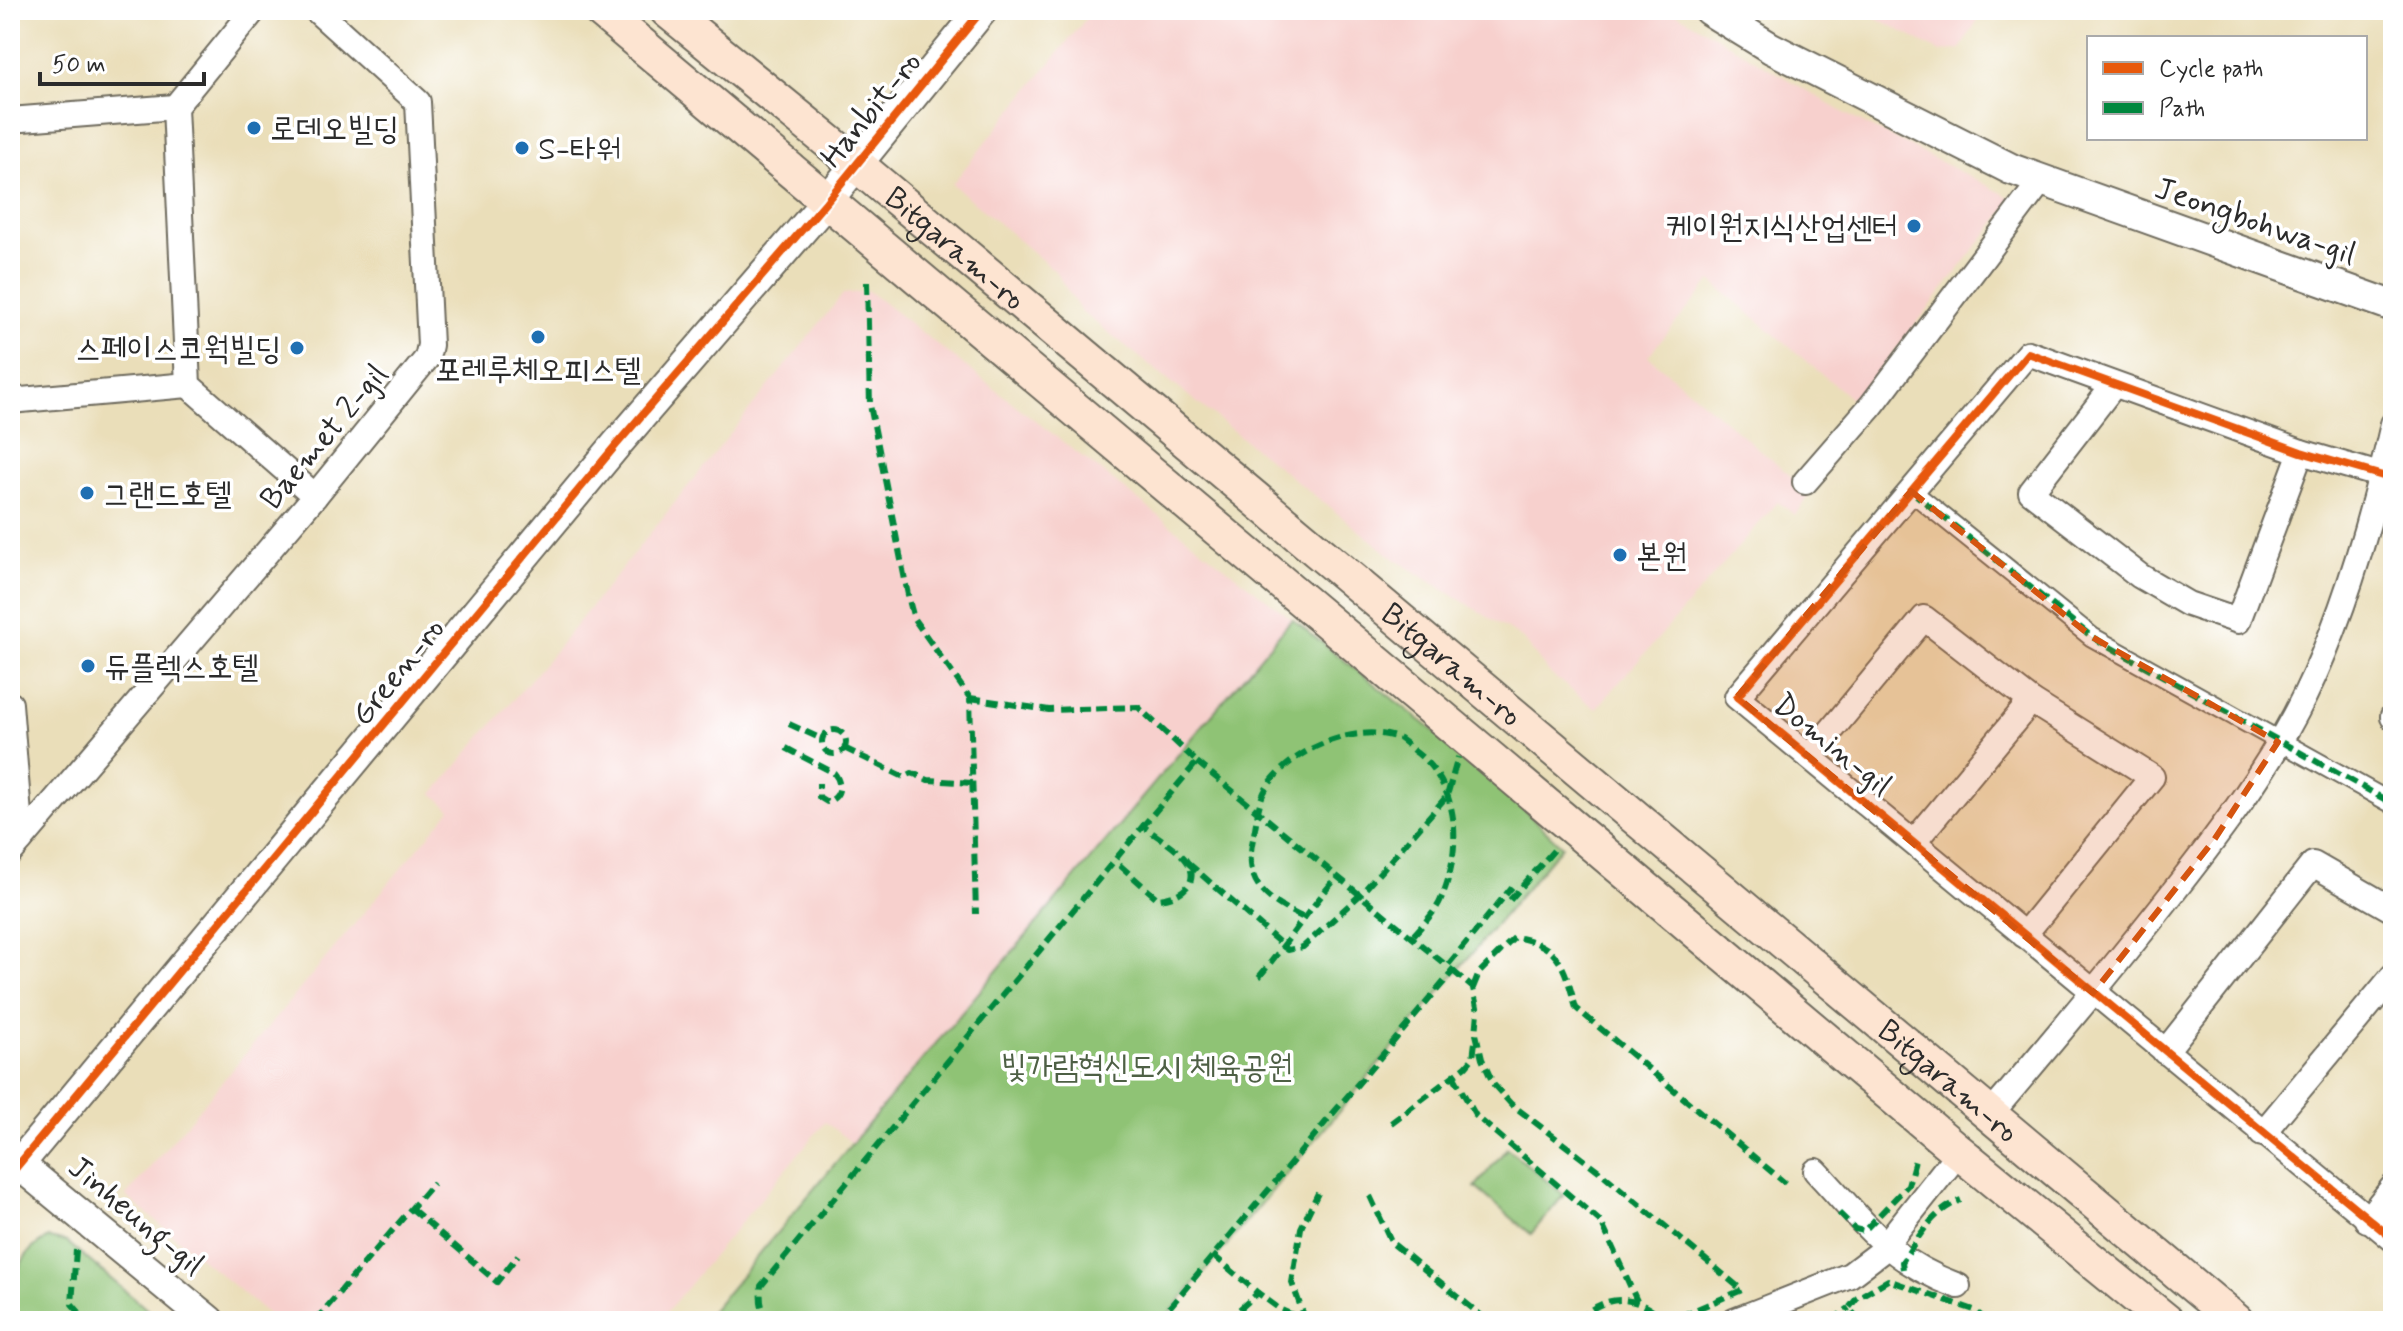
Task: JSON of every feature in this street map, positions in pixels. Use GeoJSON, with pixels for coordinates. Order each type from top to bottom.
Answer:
{"type":"FeatureCollection","features":[{"type":"Feature","properties":{"kind":"main road","name":"Bitgaram-ro"},"geometry":{"type":"LineString","coordinates":[[600,10],[1959,1152],[2166,1321]]}},
{"type":"Feature","properties":{"kind":"main road","name":"Bitgaram-ro"},"geometry":{"type":"LineString","coordinates":[[667,10],[856,164],[2236,1321]]}},
{"type":"Feature","properties":{"kind":"street"},"geometry":{"type":"LineString","coordinates":[[254,10],[175,107],[188,385],[315,496]]}},
{"type":"Feature","properties":{"kind":"street","name":"Baemet 2-gil"},"geometry":{"type":"LineString","coordinates":[[15,847],[315,496],[427,358],[430,345],[418,102],[316,10]]}},
{"type":"Feature","properties":{"kind":"street","name":"Hanbit-ro"},"geometry":{"type":"LineString","coordinates":[[826,202],[982,10]]}},
{"type":"Feature","properties":{"kind":"street","name":"Jeongbohwa-gil"},"geometry":{"type":"LineString","coordinates":[[1709,10],[1771,48],[1970,151],[2041,181],[2393,306]]}},
{"type":"Feature","properties":{"kind":"street"},"geometry":{"type":"LineString","coordinates":[[10,120],[175,107]]}},
{"type":"Feature","properties":{"kind":"street"},"geometry":{"type":"LineString","coordinates":[[1805,482],[1872,405],[2041,181]]}},
{"type":"Feature","properties":{"kind":"street","name":"Green-ro"},"geometry":{"type":"LineString","coordinates":[[13,1165],[616,445],[826,202]]}},
{"type":"Feature","properties":{"kind":"street","name":"Domin-gil"},"geometry":{"type":"LineString","coordinates":[[2387,478],[2301,452],[2028,353],[1737,697],[2262,1134],[2393,1239]]}},
{"type":"Feature","properties":{"kind":"street"},"geometry":{"type":"LineString","coordinates":[[10,401],[188,385]]}},
{"type":"Feature","properties":{"kind":"street"},"geometry":{"type":"LineString","coordinates":[[2114,385],[2031,492],[2140,576],[2188,604],[2238,621],[2301,452]]}},
{"type":"Feature","properties":{"kind":"street"},"geometry":{"type":"LineString","coordinates":[[1989,1116],[2093,993],[2214,840],[2278,742],[2326,646],[2387,478],[2393,424]]}},
{"type":"Feature","properties":{"kind":"street"},"geometry":{"type":"LineString","coordinates":[[1911,491],[2092,637],[2393,804]]}},
{"type":"Feature","properties":{"kind":"street","name":"Domin-gil"},"geometry":{"type":"LineString","coordinates":[[1810,756],[1924,618],[2031,701],[2152,777],[2024,935]]}},
{"type":"Feature","properties":{"kind":"street"},"geometry":{"type":"LineString","coordinates":[[1914,842],[2031,701]]}},
{"type":"Feature","properties":{"kind":"street"},"geometry":{"type":"LineString","coordinates":[[10,704],[15,847]]}},
{"type":"Feature","properties":{"kind":"street"},"geometry":{"type":"LineString","coordinates":[[2165,1052],[2313,864],[2393,910]]}},
{"type":"Feature","properties":{"kind":"street"},"geometry":{"type":"LineString","coordinates":[[2262,1134],[2393,976]]}},
{"type":"Feature","properties":{"kind":"street"},"geometry":{"type":"LineString","coordinates":[[1734,1321],[1850,1275],[1884,1246],[1959,1152]]}},
{"type":"Feature","properties":{"kind":"street","name":"Jinheung-gil"},"geometry":{"type":"LineString","coordinates":[[13,1165],[209,1321]]}},
{"type":"Feature","properties":{"kind":"street"},"geometry":{"type":"LineString","coordinates":[[1816,1171],[1884,1246],[1930,1275],[1958,1286]]}},
{"type":"Feature","properties":{"kind":"street"},"geometry":{"type":"LineString","coordinates":[[2367,1220],[2393,1187]]}},
{"type":"Feature","properties":{"kind":"highlighted area"},"geometry":{"type":"Polygon","coordinates":[[[1911,491],[2092,637],[2278,742],[2214,840],[2093,993],[1737,697],[1911,491]]]}},
{"type":"Feature","properties":{"kind":"shaded area"},"geometry":{"type":"Polygon","coordinates":[[[1093,10],[1671,10],[1853,118],[2014,199],[1855,402],[1711,281],[1648,356],[1811,493],[1795,515],[1778,502],[1596,709],[1549,673],[1523,639],[1395,559],[1080,310],[1055,271],[952,184],[1093,10]]]}},
{"type":"Feature","properties":{"kind":"shaded area"},"geometry":{"type":"Polygon","coordinates":[[[1862,10],[1984,10],[1960,49],[1940,52],[1862,10]]]}},
{"type":"Feature","properties":{"kind":"shaded area"},"geometry":{"type":"Polygon","coordinates":[[[868,291],[1292,619],[852,1143],[825,1122],[659,1321],[276,1321],[126,1196],[451,809],[433,794],[564,640],[843,294],[868,291]]]}},
{"type":"Feature","properties":{"kind":"green space","name":"빛가람혁신도시 체육공원"},"geometry":{"type":"Polygon","coordinates":[[[1292,619],[1478,766],[1562,846],[1163,1321],[703,1321],[1292,619]]]}},
{"type":"Feature","properties":{"kind":"green space"},"geometry":{"type":"Polygon","coordinates":[[[1507,1148],[1564,1195],[1531,1234],[1475,1187],[1507,1148]]]}},
{"type":"Feature","properties":{"kind":"green space"},"geometry":{"type":"Polygon","coordinates":[[[49,1238],[67,1242],[161,1321],[10,1321],[11,1296],[17,1272],[29,1252],[49,1238]]]}},
{"type":"Feature","properties":{"kind":"marked path"},"geometry":{"type":"LineString","coordinates":[[867,282],[870,405],[909,600],[914,619],[970,698],[976,914]]}},
{"type":"Feature","properties":{"kind":"marked path"},"geometry":{"type":"LineString","coordinates":[[1911,491],[2092,637],[2393,804]]}},
{"type":"Feature","properties":{"kind":"marked path"},"geometry":{"type":"LineString","coordinates":[[970,698],[1049,710],[1138,707],[1197,762],[1143,826]]}},
{"type":"Feature","properties":{"kind":"marked path"},"geometry":{"type":"LineString","coordinates":[[789,724],[822,739]]}},
{"type":"Feature","properties":{"kind":"marked path"},"geometry":{"type":"LineString","coordinates":[[834,730],[845,737],[846,742],[839,753],[834,754],[823,747],[822,742],[829,731],[834,730]]}},
{"type":"Feature","properties":{"kind":"marked path"},"geometry":{"type":"LineString","coordinates":[[1302,917],[1268,896],[1255,879],[1251,854],[1262,797],[1271,781],[1301,755],[1340,738],[1380,734],[1400,739],[1432,767],[1442,784],[1453,821],[1454,840],[1448,880],[1436,909],[1412,937]]}},
{"type":"Feature","properties":{"kind":"marked path"},"geometry":{"type":"LineString","coordinates":[[786,748],[834,773],[839,781],[838,794],[827,802],[819,797],[819,783]]}},
{"type":"Feature","properties":{"kind":"marked path"},"geometry":{"type":"LineString","coordinates":[[844,748],[904,777],[912,773],[928,780],[973,783]]}},
{"type":"Feature","properties":{"kind":"marked path"},"geometry":{"type":"LineString","coordinates":[[1188,863],[1288,950],[1303,947],[1360,895],[1447,796],[1458,757]]}},
{"type":"Feature","properties":{"kind":"marked path"},"geometry":{"type":"LineString","coordinates":[[1197,762],[1447,966]]}},
{"type":"Feature","properties":{"kind":"marked path"},"geometry":{"type":"LineString","coordinates":[[772,1321],[762,1305],[761,1286],[1143,826],[1184,858],[1191,878],[1179,893],[1158,899],[1115,861]]}},
{"type":"Feature","properties":{"kind":"marked path"},"geometry":{"type":"LineString","coordinates":[[1510,900],[1554,850]]}},
{"type":"Feature","properties":{"kind":"marked path"},"geometry":{"type":"LineString","coordinates":[[1259,977],[1337,877]]}},
{"type":"Feature","properties":{"kind":"marked path"},"geometry":{"type":"LineString","coordinates":[[1158,1321],[1453,971],[1447,966],[1512,887]]}},
{"type":"Feature","properties":{"kind":"marked path"},"geometry":{"type":"LineString","coordinates":[[1473,988],[1479,973],[1515,937],[1542,946],[1551,952],[1564,970],[1576,1008],[1785,1183]]}},
{"type":"Feature","properties":{"kind":"marked path"},"geometry":{"type":"LineString","coordinates":[[1453,971],[1473,988],[1478,1012],[1476,1034],[1482,1059],[1494,1085],[1511,1104],[1599,1171],[1742,1290],[1669,1321]]}},
{"type":"Feature","properties":{"kind":"marked path"},"geometry":{"type":"LineString","coordinates":[[1391,1123],[1466,1066],[1473,1058],[1475,1042]]}},
{"type":"Feature","properties":{"kind":"marked path"},"geometry":{"type":"LineString","coordinates":[[1453,1075],[1476,1116],[1601,1222],[1637,1301]]}},
{"type":"Feature","properties":{"kind":"marked path"},"geometry":{"type":"LineString","coordinates":[[1839,1213],[1855,1229],[1864,1231],[1908,1185],[1915,1160]]}},
{"type":"Feature","properties":{"kind":"marked path"},"geometry":{"type":"LineString","coordinates":[[315,1321],[433,1183]]}},
{"type":"Feature","properties":{"kind":"marked path"},"geometry":{"type":"LineString","coordinates":[[1306,1321],[1292,1283],[1301,1228],[1318,1193]]}},
{"type":"Feature","properties":{"kind":"marked path"},"geometry":{"type":"LineString","coordinates":[[1370,1196],[1392,1243],[1488,1321]]}},
{"type":"Feature","properties":{"kind":"marked path"},"geometry":{"type":"LineString","coordinates":[[1903,1269],[1902,1262],[1927,1226],[1942,1211],[1961,1200]]}},
{"type":"Feature","properties":{"kind":"marked path"},"geometry":{"type":"LineString","coordinates":[[412,1209],[497,1282],[518,1255]]}},
{"type":"Feature","properties":{"kind":"marked path"},"geometry":{"type":"LineString","coordinates":[[76,1250],[72,1304],[87,1321]]}},
{"type":"Feature","properties":{"kind":"marked path"},"geometry":{"type":"LineString","coordinates":[[1213,1255],[1258,1293]]}},
{"type":"Feature","properties":{"kind":"marked path"},"geometry":{"type":"LineString","coordinates":[[1860,1321],[1849,1308],[1857,1298],[1888,1280],[1974,1310],[1987,1321]]}},
{"type":"Feature","properties":{"kind":"marked path"},"geometry":{"type":"LineString","coordinates":[[1226,1321],[1258,1293],[1281,1310],[1307,1321]]}},
{"type":"Feature","properties":{"kind":"marked path"},"geometry":{"type":"LineString","coordinates":[[1578,1321],[1599,1305],[1622,1300],[1644,1306],[1665,1321]]}},
{"type":"Feature","properties":{"kind":"marked path"},"geometry":{"type":"LineString","coordinates":[[1831,1321],[1849,1308]]}},
{"type":"Feature","properties":{"kind":"cycle path"},"geometry":{"type":"LineString","coordinates":[[10,1175],[616,445],[826,202],[982,10]]}},
{"type":"Feature","properties":{"kind":"cycle path"},"geometry":{"type":"LineString","coordinates":[[2393,479],[2301,452],[2028,353],[1737,697],[2393,1239]]}},
{"type":"Feature","properties":{"kind":"place","name":"로데오빌딩"},"geometry":{"type":"Point","coordinates":[254,128]}},
{"type":"Feature","properties":{"kind":"place","name":"S-타워"},"geometry":{"type":"Point","coordinates":[522,148]}},
{"type":"Feature","properties":{"kind":"place","name":"케이원지식산업센터"},"geometry":{"type":"Point","coordinates":[1914,226]}},
{"type":"Feature","properties":{"kind":"place","name":"포레루체오피스텔"},"geometry":{"type":"Point","coordinates":[538,337]}},
{"type":"Feature","properties":{"kind":"place","name":"스페이스코웍빌딩"},"geometry":{"type":"Point","coordinates":[297,348]}},
{"type":"Feature","properties":{"kind":"place","name":"그랜드호텔"},"geometry":{"type":"Point","coordinates":[87,493]}},
{"type":"Feature","properties":{"kind":"place","name":"본원"},"geometry":{"type":"Point","coordinates":[1620,555]}},
{"type":"Feature","properties":{"kind":"place","name":"듀플렉스호텔"},"geometry":{"type":"Point","coordinates":[88,666]}}]}
